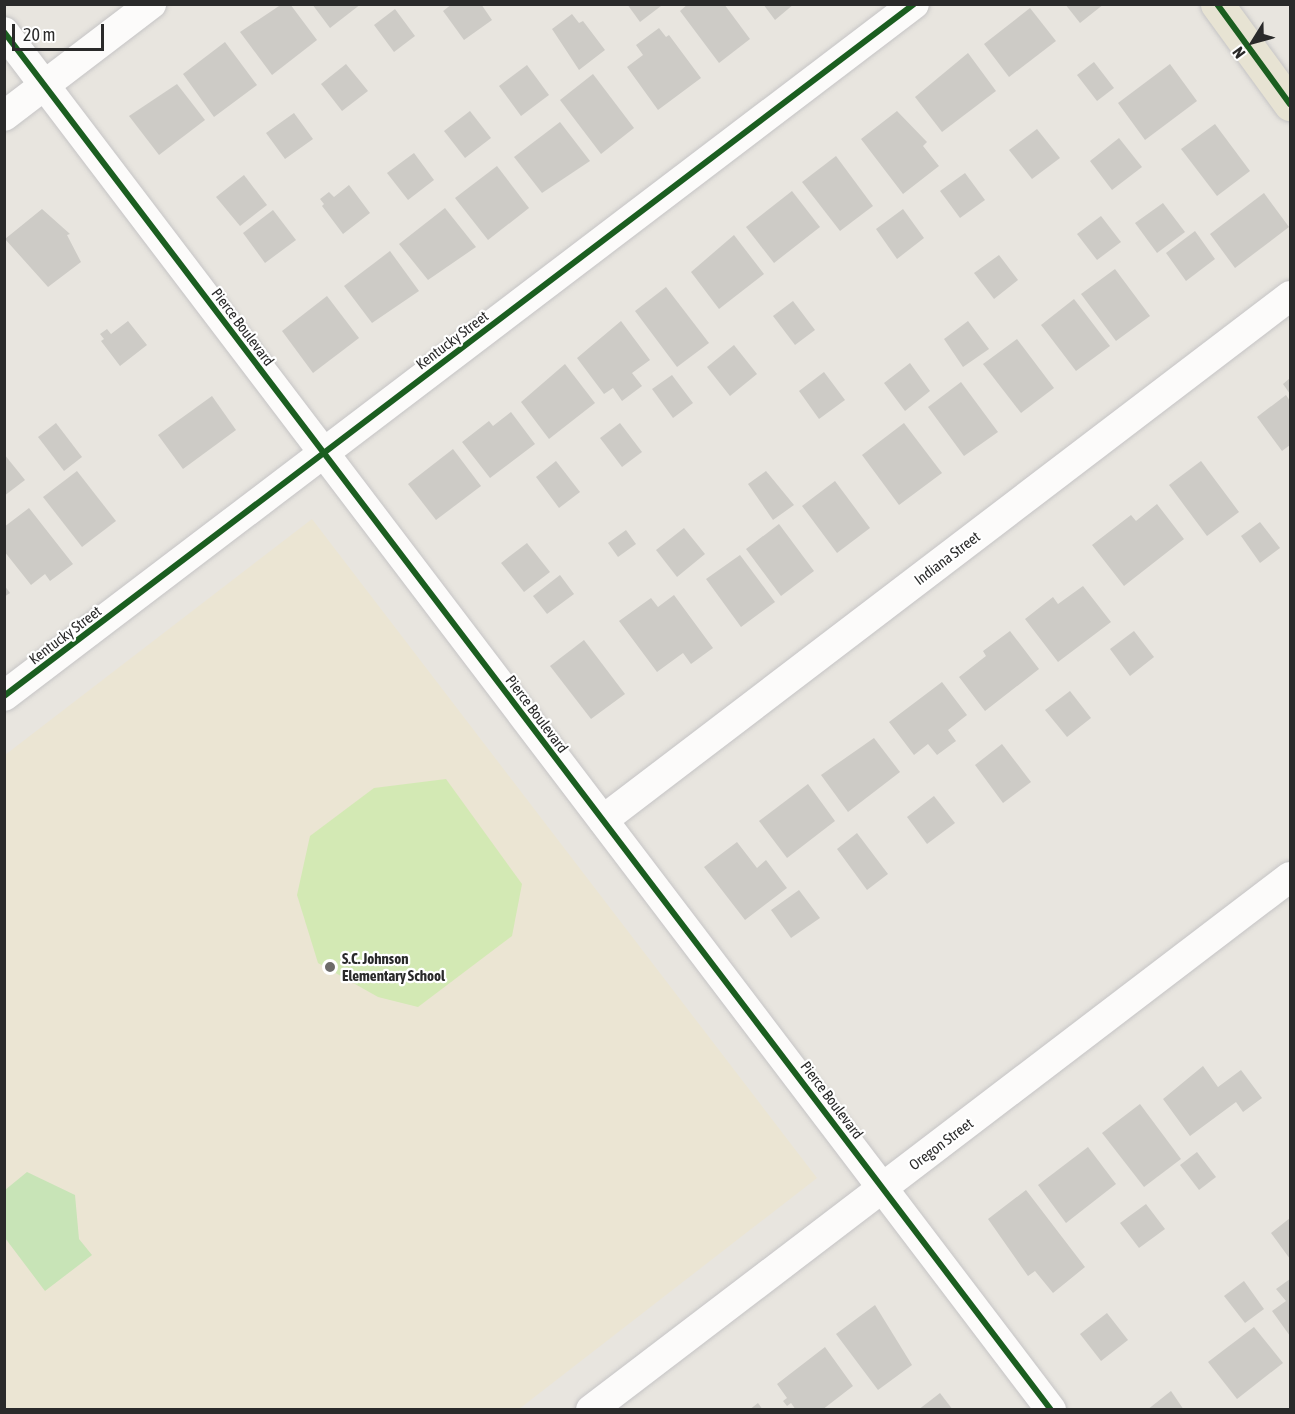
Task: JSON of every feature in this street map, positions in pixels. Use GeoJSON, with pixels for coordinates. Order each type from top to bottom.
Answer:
{"type":"FeatureCollection","features":[{"type":"Feature","properties":{"kind":"main road"},"geometry":{"type":"LineString","coordinates":[[1217,4],[1290,104]]}},
{"type":"Feature","properties":{"kind":"street"},"geometry":{"type":"LineString","coordinates":[[4,116],[151,4]]}},
{"type":"Feature","properties":{"kind":"street","name":"Kentucky Street"},"geometry":{"type":"LineString","coordinates":[[4,696],[914,4]]}},
{"type":"Feature","properties":{"kind":"street","name":"Pierce Boulevard"},"geometry":{"type":"LineString","coordinates":[[4,32],[1051,1410]]}},
{"type":"Feature","properties":{"kind":"street","name":"Indiana Street"},"geometry":{"type":"LineString","coordinates":[[603,820],[1290,296]]}},
{"type":"Feature","properties":{"kind":"street","name":"Oregon Street"},"geometry":{"type":"LineString","coordinates":[[591,1410],[1290,877]]}},
{"type":"Feature","properties":{"kind":"shaded area","name":"S.C. Johnson Elementary School"},"geometry":{"type":"Polygon","coordinates":[[[312,519],[817,1178],[519,1409],[5,1410],[5,755],[312,519]]]}},
{"type":"Feature","properties":{"kind":"green space"},"geometry":{"type":"Polygon","coordinates":[[[446,779],[522,884],[512,936],[418,1007],[378,997],[318,963],[297,895],[310,836],[374,788],[446,779]]]}},
{"type":"Feature","properties":{"kind":"green space"},"geometry":{"type":"Polygon","coordinates":[[[27,1172],[75,1195],[79,1239],[92,1255],[45,1291],[5,1238],[5,1190],[27,1172]]]}},
{"type":"Feature","properties":{"kind":"building"},"geometry":{"type":"Polygon","coordinates":[[[282,4],[290,4],[317,40],[272,75],[240,32],[282,4]]]}},
{"type":"Feature","properties":{"kind":"building"},"geometry":{"type":"Polygon","coordinates":[[[312,4],[361,4],[330,28],[312,4]]]}},
{"type":"Feature","properties":{"kind":"building"},"geometry":{"type":"Polygon","coordinates":[[[452,4],[481,4],[492,20],[464,40],[443,11],[452,4]]]}},
{"type":"Feature","properties":{"kind":"building"},"geometry":{"type":"Polygon","coordinates":[[[627,4],[660,4],[661,6],[640,22],[627,4]]]}},
{"type":"Feature","properties":{"kind":"building"},"geometry":{"type":"Polygon","coordinates":[[[688,4],[724,4],[750,39],[719,63],[680,11],[688,4]]]}},
{"type":"Feature","properties":{"kind":"building"},"geometry":{"type":"Polygon","coordinates":[[[763,4],[794,4],[775,20],[763,4]]]}},
{"type":"Feature","properties":{"kind":"building"},"geometry":{"type":"Polygon","coordinates":[[[1065,4],[1104,4],[1080,23],[1065,4]]]}},
{"type":"Feature","properties":{"kind":"building"},"geometry":{"type":"Polygon","coordinates":[[[1030,8],[1056,41],[1009,77],[984,44],[1030,8]]]}},
{"type":"Feature","properties":{"kind":"building"},"geometry":{"type":"Polygon","coordinates":[[[395,9],[415,36],[394,52],[374,25],[395,9]]]}},
{"type":"Feature","properties":{"kind":"building"},"geometry":{"type":"Polygon","coordinates":[[[572,14],[579,23],[583,21],[605,50],[579,70],[552,29],[572,14]]]}},
{"type":"Feature","properties":{"kind":"building"},"geometry":{"type":"Polygon","coordinates":[[[659,28],[666,37],[669,35],[701,78],[658,110],[627,67],[643,55],[636,45],[659,28]]]}},
{"type":"Feature","properties":{"kind":"building"},"geometry":{"type":"Polygon","coordinates":[[[225,42],[257,85],[214,117],[183,74],[225,42]]]}},
{"type":"Feature","properties":{"kind":"building"},"geometry":{"type":"Polygon","coordinates":[[[968,53],[996,91],[942,132],[915,97],[968,53]]]}},
{"type":"Feature","properties":{"kind":"building"},"geometry":{"type":"Polygon","coordinates":[[[1094,62],[1114,88],[1097,101],[1077,75],[1094,62]]]}},
{"type":"Feature","properties":{"kind":"building"},"geometry":{"type":"Polygon","coordinates":[[[346,64],[368,91],[342,111],[321,84],[346,64]]]}},
{"type":"Feature","properties":{"kind":"building"},"geometry":{"type":"Polygon","coordinates":[[[1170,64],[1197,101],[1145,140],[1118,103],[1170,64]]]}},
{"type":"Feature","properties":{"kind":"building"},"geometry":{"type":"Polygon","coordinates":[[[527,65],[549,95],[521,116],[499,86],[527,65]]]}},
{"type":"Feature","properties":{"kind":"building"},"geometry":{"type":"Polygon","coordinates":[[[593,74],[634,128],[601,154],[560,100],[593,74]]]}},
{"type":"Feature","properties":{"kind":"building"},"geometry":{"type":"Polygon","coordinates":[[[177,84],[205,120],[159,155],[129,116],[177,84]]]}},
{"type":"Feature","properties":{"kind":"building"},"geometry":{"type":"Polygon","coordinates":[[[470,111],[491,138],[465,158],[444,131],[470,111]]]}},
{"type":"Feature","properties":{"kind":"building"},"geometry":{"type":"Polygon","coordinates":[[[897,111],[927,142],[923,146],[939,166],[903,194],[861,139],[897,111]]]}},
{"type":"Feature","properties":{"kind":"building"},"geometry":{"type":"Polygon","coordinates":[[[294,113],[313,139],[285,159],[266,133],[294,113]]]}},
{"type":"Feature","properties":{"kind":"building"},"geometry":{"type":"Polygon","coordinates":[[[560,122],[590,161],[542,193],[514,157],[560,122]]]}},
{"type":"Feature","properties":{"kind":"building"},"geometry":{"type":"Polygon","coordinates":[[[1215,124],[1250,171],[1217,196],[1181,149],[1215,124]]]}},
{"type":"Feature","properties":{"kind":"building"},"geometry":{"type":"Polygon","coordinates":[[[1037,129],[1060,158],[1032,179],[1009,150],[1037,129]]]}},
{"type":"Feature","properties":{"kind":"building"},"geometry":{"type":"Polygon","coordinates":[[[1119,138],[1142,167],[1112,190],[1090,161],[1119,138]]]}},
{"type":"Feature","properties":{"kind":"building"},"geometry":{"type":"Polygon","coordinates":[[[414,153],[434,180],[408,200],[387,173],[414,153]]]}},
{"type":"Feature","properties":{"kind":"building"},"geometry":{"type":"Polygon","coordinates":[[[836,156],[873,206],[840,231],[802,182],[836,156]]]}},
{"type":"Feature","properties":{"kind":"building"},"geometry":{"type":"Polygon","coordinates":[[[497,166],[529,208],[488,240],[455,198],[497,166]]]}},
{"type":"Feature","properties":{"kind":"building"},"geometry":{"type":"Polygon","coordinates":[[[965,173],[985,200],[960,218],[940,191],[965,173]]]}},
{"type":"Feature","properties":{"kind":"building"},"geometry":{"type":"Polygon","coordinates":[[[244,175],[267,205],[240,226],[216,197],[244,175]]]}},
{"type":"Feature","properties":{"kind":"building"},"geometry":{"type":"Polygon","coordinates":[[[349,185],[370,213],[343,234],[322,206],[324,204],[320,199],[329,192],[334,197],[349,185]]]}},
{"type":"Feature","properties":{"kind":"building"},"geometry":{"type":"Polygon","coordinates":[[[792,191],[820,227],[774,263],[746,227],[792,191]]]}},
{"type":"Feature","properties":{"kind":"building"},"geometry":{"type":"Polygon","coordinates":[[[1264,193],[1289,227],[1235,268],[1210,234],[1264,193]]]}},
{"type":"Feature","properties":{"kind":"building"},"geometry":{"type":"Polygon","coordinates":[[[1163,203],[1185,232],[1157,253],[1135,223],[1163,203]]]}},
{"type":"Feature","properties":{"kind":"building"},"geometry":{"type":"Polygon","coordinates":[[[445,208],[476,247],[428,280],[399,244],[445,208]]]}},
{"type":"Feature","properties":{"kind":"building"},"geometry":{"type":"Polygon","coordinates":[[[42,209],[70,234],[67,235],[81,262],[48,287],[5,239],[42,209]]]}},
{"type":"Feature","properties":{"kind":"building"},"geometry":{"type":"Polygon","coordinates":[[[903,209],[924,238],[897,259],[876,229],[903,209]]]}},
{"type":"Feature","properties":{"kind":"building"},"geometry":{"type":"Polygon","coordinates":[[[273,210],[296,240],[265,263],[243,233],[273,210]]]}},
{"type":"Feature","properties":{"kind":"building"},"geometry":{"type":"Polygon","coordinates":[[[1101,216],[1121,242],[1097,260],[1077,234],[1101,216]]]}},
{"type":"Feature","properties":{"kind":"building"},"geometry":{"type":"Polygon","coordinates":[[[1195,231],[1215,259],[1186,281],[1166,253],[1195,231]]]}},
{"type":"Feature","properties":{"kind":"building"},"geometry":{"type":"Polygon","coordinates":[[[734,235],[764,274],[719,309],[691,272],[734,235]]]}},
{"type":"Feature","properties":{"kind":"building"},"geometry":{"type":"Polygon","coordinates":[[[390,251],[419,291],[372,323],[344,286],[390,251]]]}},
{"type":"Feature","properties":{"kind":"building"},"geometry":{"type":"Polygon","coordinates":[[[999,255],[1018,280],[994,299],[974,273],[999,255]]]}},
{"type":"Feature","properties":{"kind":"building"},"geometry":{"type":"Polygon","coordinates":[[[1115,269],[1150,316],[1116,341],[1081,294],[1115,269]]]}},
{"type":"Feature","properties":{"kind":"building"},"geometry":{"type":"Polygon","coordinates":[[[666,287],[709,343],[677,367],[635,311],[666,287]]]}},
{"type":"Feature","properties":{"kind":"building"},"geometry":{"type":"Polygon","coordinates":[[[327,296],[359,338],[313,373],[282,331],[327,296]]]}},
{"type":"Feature","properties":{"kind":"building"},"geometry":{"type":"Polygon","coordinates":[[[1074,299],[1110,346],[1076,371],[1041,325],[1074,299]]]}},
{"type":"Feature","properties":{"kind":"building"},"geometry":{"type":"Polygon","coordinates":[[[793,301],[815,330],[795,345],[773,316],[793,301]]]}},
{"type":"Feature","properties":{"kind":"building"},"geometry":{"type":"Polygon","coordinates":[[[128,321],[147,345],[120,366],[101,341],[104,339],[100,334],[107,329],[111,334],[128,321]]]}},
{"type":"Feature","properties":{"kind":"building"},"geometry":{"type":"Polygon","coordinates":[[[621,321],[650,360],[632,373],[642,386],[622,401],[613,388],[604,394],[577,358],[621,321]]]}},
{"type":"Feature","properties":{"kind":"building"},"geometry":{"type":"Polygon","coordinates":[[[968,321],[989,349],[963,367],[944,339],[968,321]]]}},
{"type":"Feature","properties":{"kind":"building"},"geometry":{"type":"Polygon","coordinates":[[[1017,339],[1054,388],[1021,413],[983,364],[1017,339]]]}},
{"type":"Feature","properties":{"kind":"building"},"geometry":{"type":"Polygon","coordinates":[[[734,345],[757,374],[730,396],[707,367],[734,345]]]}},
{"type":"Feature","properties":{"kind":"building"},"geometry":{"type":"Polygon","coordinates":[[[910,363],[930,391],[905,411],[884,383],[910,363]]]}},
{"type":"Feature","properties":{"kind":"building"},"geometry":{"type":"Polygon","coordinates":[[[565,364],[595,403],[549,439],[521,402],[565,364]]]}},
{"type":"Feature","properties":{"kind":"building"},"geometry":{"type":"Polygon","coordinates":[[[824,372],[845,400],[819,419],[799,391],[824,372]]]}},
{"type":"Feature","properties":{"kind":"building"},"geometry":{"type":"Polygon","coordinates":[[[672,375],[693,403],[673,418],[652,389],[672,375]]]}},
{"type":"Feature","properties":{"kind":"building"},"geometry":{"type":"Polygon","coordinates":[[[1290,378],[1290,394],[1283,384],[1290,378]]]}},
{"type":"Feature","properties":{"kind":"building"},"geometry":{"type":"Polygon","coordinates":[[[961,382],[998,432],[964,456],[928,407],[961,382]]]}},
{"type":"Feature","properties":{"kind":"building"},"geometry":{"type":"Polygon","coordinates":[[[1286,395],[1290,401],[1290,445],[1282,451],[1257,417],[1286,395]]]}},
{"type":"Feature","properties":{"kind":"building"},"geometry":{"type":"Polygon","coordinates":[[[212,396],[236,430],[183,469],[158,435],[212,396]]]}},
{"type":"Feature","properties":{"kind":"building"},"geometry":{"type":"Polygon","coordinates":[[[511,412],[535,444],[490,478],[462,442],[489,421],[493,426],[511,412]]]}},
{"type":"Feature","properties":{"kind":"building"},"geometry":{"type":"Polygon","coordinates":[[[56,423],[82,457],[64,471],[38,437],[56,423]]]}},
{"type":"Feature","properties":{"kind":"building"},"geometry":{"type":"Polygon","coordinates":[[[620,423],[642,452],[622,467],[600,438],[620,423]]]}},
{"type":"Feature","properties":{"kind":"building"},"geometry":{"type":"Polygon","coordinates":[[[904,423],[942,473],[899,505],[862,455],[904,423]]]}},
{"type":"Feature","properties":{"kind":"building"},"geometry":{"type":"Polygon","coordinates":[[[453,449],[481,486],[436,520],[408,484],[453,449]]]}},
{"type":"Feature","properties":{"kind":"building"},"geometry":{"type":"Polygon","coordinates":[[[4,454],[25,480],[4,496],[4,454]]]}},
{"type":"Feature","properties":{"kind":"building"},"geometry":{"type":"Polygon","coordinates":[[[556,461],[580,492],[559,508],[536,477],[556,461]]]}},
{"type":"Feature","properties":{"kind":"building"},"geometry":{"type":"Polygon","coordinates":[[[1201,461],[1239,512],[1207,536],[1169,485],[1201,461]]]}},
{"type":"Feature","properties":{"kind":"building"},"geometry":{"type":"Polygon","coordinates":[[[77,471],[116,521],[82,547],[43,497],[77,471]]]}},
{"type":"Feature","properties":{"kind":"building"},"geometry":{"type":"Polygon","coordinates":[[[766,471],[794,505],[773,520],[748,484],[766,471]]]}},
{"type":"Feature","properties":{"kind":"building"},"geometry":{"type":"Polygon","coordinates":[[[835,481],[870,528],[837,553],[802,506],[835,481]]]}},
{"type":"Feature","properties":{"kind":"building"},"geometry":{"type":"Polygon","coordinates":[[[1157,504],[1184,539],[1124,586],[1092,545],[1131,515],[1136,521],[1157,504]]]}},
{"type":"Feature","properties":{"kind":"building"},"geometry":{"type":"Polygon","coordinates":[[[29,508],[73,564],[50,581],[45,574],[31,585],[4,551],[4,527],[29,508]]]}},
{"type":"Feature","properties":{"kind":"building"},"geometry":{"type":"Polygon","coordinates":[[[1260,522],[1280,548],[1260,563],[1241,536],[1260,522]]]}},
{"type":"Feature","properties":{"kind":"building"},"geometry":{"type":"Polygon","coordinates":[[[779,524],[814,571],[781,596],[746,549],[779,524]]]}},
{"type":"Feature","properties":{"kind":"building"},"geometry":{"type":"Polygon","coordinates":[[[684,528],[705,554],[677,577],[656,550],[684,528]]]}},
{"type":"Feature","properties":{"kind":"building"},"geometry":{"type":"Polygon","coordinates":[[[626,530],[636,544],[618,557],[608,543],[626,530]]]}},
{"type":"Feature","properties":{"kind":"building"},"geometry":{"type":"Polygon","coordinates":[[[527,543],[550,572],[524,592],[501,563],[527,543]]]}},
{"type":"Feature","properties":{"kind":"building"},"geometry":{"type":"Polygon","coordinates":[[[740,555],[775,602],[741,627],[706,579],[740,555]]]}},
{"type":"Feature","properties":{"kind":"building"},"geometry":{"type":"Polygon","coordinates":[[[560,575],[574,594],[547,614],[533,596],[560,575]]]}},
{"type":"Feature","properties":{"kind":"building"},"geometry":{"type":"Polygon","coordinates":[[[4,585],[10,593],[4,597],[4,585]]]}},
{"type":"Feature","properties":{"kind":"building"},"geometry":{"type":"Polygon","coordinates":[[[1083,586],[1111,622],[1058,662],[1025,619],[1053,597],[1058,604],[1083,586]]]}},
{"type":"Feature","properties":{"kind":"building"},"geometry":{"type":"Polygon","coordinates":[[[674,595],[713,648],[691,664],[683,653],[657,672],[619,621],[651,598],[658,607],[674,595]]]}},
{"type":"Feature","properties":{"kind":"building"},"geometry":{"type":"Polygon","coordinates":[[[1010,631],[1039,669],[985,711],[959,677],[986,656],[983,651],[1010,631]]]}},
{"type":"Feature","properties":{"kind":"building"},"geometry":{"type":"Polygon","coordinates":[[[1134,631],[1154,657],[1130,676],[1110,649],[1134,631]]]}},
{"type":"Feature","properties":{"kind":"building"},"geometry":{"type":"Polygon","coordinates":[[[584,640],[625,694],[591,719],[550,666],[584,640]]]}},
{"type":"Feature","properties":{"kind":"building"},"geometry":{"type":"Polygon","coordinates":[[[942,682],[967,715],[948,730],[956,741],[937,755],[928,744],[914,755],[889,722],[942,682]]]}},
{"type":"Feature","properties":{"kind":"building"},"geometry":{"type":"Polygon","coordinates":[[[1070,691],[1091,718],[1067,737],[1045,710],[1070,691]]]}},
{"type":"Feature","properties":{"kind":"building"},"geometry":{"type":"Polygon","coordinates":[[[874,738],[900,772],[848,812],[821,775],[874,738]]]}},
{"type":"Feature","properties":{"kind":"building"},"geometry":{"type":"Polygon","coordinates":[[[1002,744],[1031,782],[1003,803],[975,765],[1002,744]]]}},
{"type":"Feature","properties":{"kind":"building"},"geometry":{"type":"Polygon","coordinates":[[[808,784],[835,821],[787,858],[759,821],[808,784]]]}},
{"type":"Feature","properties":{"kind":"building"},"geometry":{"type":"Polygon","coordinates":[[[934,796],[955,823],[927,844],[907,817],[934,796]]]}},
{"type":"Feature","properties":{"kind":"building"},"geometry":{"type":"Polygon","coordinates":[[[857,833],[888,874],[867,890],[837,849],[857,833]]]}},
{"type":"Feature","properties":{"kind":"building"},"geometry":{"type":"Polygon","coordinates":[[[737,842],[757,868],[766,860],[787,888],[745,920],[704,867],[737,842]]]}},
{"type":"Feature","properties":{"kind":"building"},"geometry":{"type":"Polygon","coordinates":[[[799,890],[820,918],[791,938],[771,910],[799,890]]]}},
{"type":"Feature","properties":{"kind":"building"},"geometry":{"type":"Polygon","coordinates":[[[1203,1066],[1218,1087],[1241,1070],[1262,1098],[1243,1112],[1236,1102],[1190,1136],[1163,1099],[1203,1066]]]}},
{"type":"Feature","properties":{"kind":"building"},"geometry":{"type":"Polygon","coordinates":[[[1140,1104],[1181,1159],[1144,1187],[1102,1133],[1140,1104]]]}},
{"type":"Feature","properties":{"kind":"building"},"geometry":{"type":"Polygon","coordinates":[[[1088,1147],[1116,1184],[1066,1223],[1038,1185],[1088,1147]]]}},
{"type":"Feature","properties":{"kind":"building"},"geometry":{"type":"Polygon","coordinates":[[[1197,1152],[1216,1177],[1199,1190],[1180,1165],[1197,1152]]]}},
{"type":"Feature","properties":{"kind":"building"},"geometry":{"type":"Polygon","coordinates":[[[1026,1190],[1085,1267],[1053,1293],[1035,1271],[1028,1276],[988,1219],[1026,1190]]]}},
{"type":"Feature","properties":{"kind":"building"},"geometry":{"type":"Polygon","coordinates":[[[1146,1204],[1165,1229],[1139,1248],[1120,1223],[1146,1204]]]}},
{"type":"Feature","properties":{"kind":"building"},"geometry":{"type":"Polygon","coordinates":[[[1290,1218],[1290,1259],[1271,1233],[1290,1218]]]}},
{"type":"Feature","properties":{"kind":"building"},"geometry":{"type":"Polygon","coordinates":[[[1290,1279],[1290,1336],[1272,1311],[1286,1301],[1276,1289],[1290,1279]]]}},
{"type":"Feature","properties":{"kind":"building"},"geometry":{"type":"Polygon","coordinates":[[[1244,1281],[1264,1309],[1245,1323],[1224,1296],[1244,1281]]]}},
{"type":"Feature","properties":{"kind":"building"},"geometry":{"type":"Polygon","coordinates":[[[875,1305],[912,1365],[878,1390],[836,1334],[875,1305]]]}},
{"type":"Feature","properties":{"kind":"building"},"geometry":{"type":"Polygon","coordinates":[[[1107,1313],[1128,1340],[1101,1361],[1080,1334],[1107,1313]]]}},
{"type":"Feature","properties":{"kind":"building"},"geometry":{"type":"Polygon","coordinates":[[[1254,1327],[1283,1363],[1237,1399],[1208,1362],[1254,1327]]]}},
{"type":"Feature","properties":{"kind":"building"},"geometry":{"type":"Polygon","coordinates":[[[825,1347],[853,1386],[822,1410],[796,1410],[791,1403],[787,1406],[783,1401],[787,1398],[777,1384],[825,1347]]]}},
{"type":"Feature","properties":{"kind":"building"},"geometry":{"type":"Polygon","coordinates":[[[1171,1391],[1184,1410],[1147,1410],[1171,1391]]]}},
{"type":"Feature","properties":{"kind":"building"},"geometry":{"type":"Polygon","coordinates":[[[940,1393],[953,1410],[918,1410],[940,1393]]]}},
{"type":"Feature","properties":{"kind":"building"},"geometry":{"type":"Polygon","coordinates":[[[758,1403],[763,1410],[749,1410],[758,1403]]]}},
{"type":"Feature","properties":{"kind":"cycle path"},"geometry":{"type":"LineString","coordinates":[[4,696],[914,4]]}},
{"type":"Feature","properties":{"kind":"cycle path"},"geometry":{"type":"LineString","coordinates":[[1217,4],[1290,104]]}},
{"type":"Feature","properties":{"kind":"cycle path"},"geometry":{"type":"LineString","coordinates":[[4,32],[1051,1410]]}},
{"type":"Feature","properties":{"kind":"place","name":"S.C. Johnson Elementary School"},"geometry":{"type":"Point","coordinates":[330,967]}}]}
